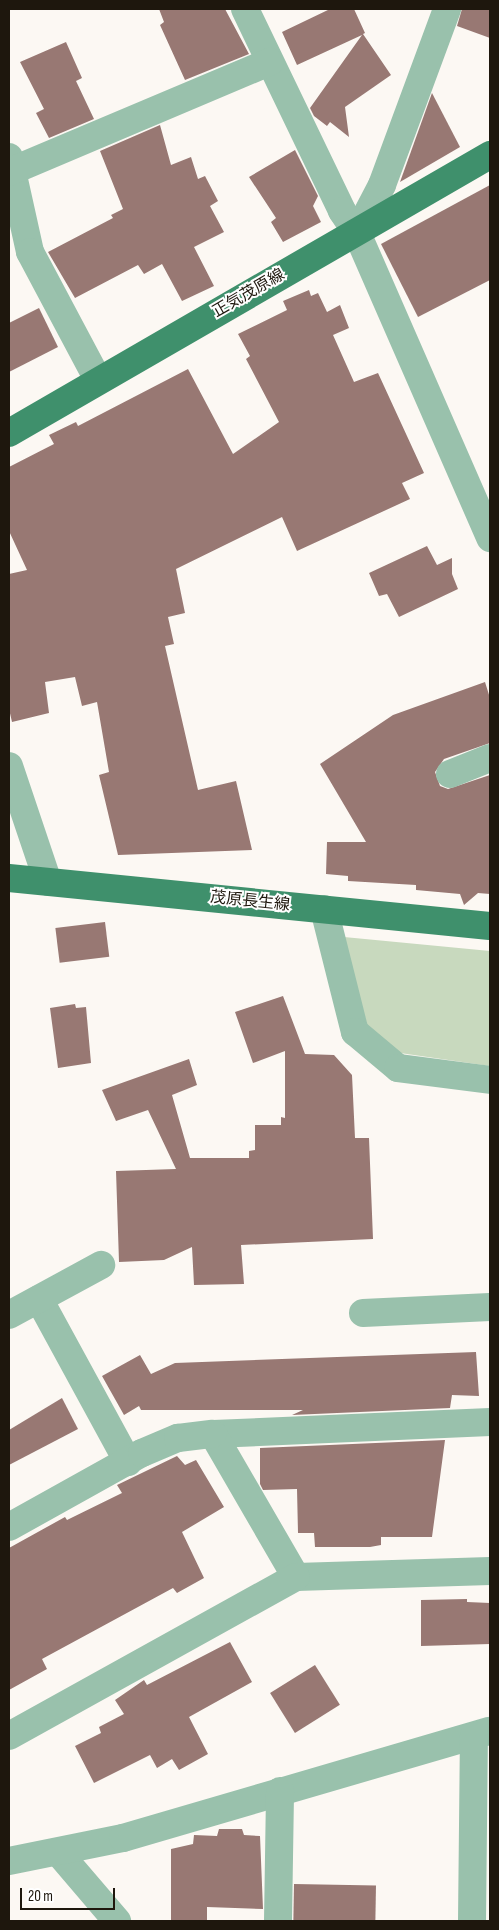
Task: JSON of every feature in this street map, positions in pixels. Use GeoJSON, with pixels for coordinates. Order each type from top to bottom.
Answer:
{"type":"FeatureCollection","features":[{"type":"Feature","properties":{"kind":"main road","name":"正気茂原線"},"geometry":{"type":"LineString","coordinates":[[9,433],[490,155]]}},
{"type":"Feature","properties":{"kind":"main road","name":"茂原長生線"},"geometry":{"type":"LineString","coordinates":[[9,878],[490,926]]}},
{"type":"Feature","properties":{"kind":"street"},"geometry":{"type":"LineString","coordinates":[[245,9],[342,211],[357,233],[490,538]]}},
{"type":"Feature","properties":{"kind":"street"},"geometry":{"type":"LineString","coordinates":[[357,233],[382,185],[447,9]]}},
{"type":"Feature","properties":{"kind":"street"},"geometry":{"type":"LineString","coordinates":[[98,380],[30,252],[10,167],[270,62]]}},
{"type":"Feature","properties":{"kind":"street"},"geometry":{"type":"LineString","coordinates":[[450,774],[490,758]]}},
{"type":"Feature","properties":{"kind":"street"},"geometry":{"type":"LineString","coordinates":[[9,766],[48,882]]}},
{"type":"Feature","properties":{"kind":"street"},"geometry":{"type":"LineString","coordinates":[[324,909],[355,1032],[398,1068],[490,1080]]}},
{"type":"Feature","properties":{"kind":"street"},"geometry":{"type":"LineString","coordinates":[[9,1315],[101,1266]]}},
{"type":"Feature","properties":{"kind":"street"},"geometry":{"type":"LineString","coordinates":[[40,1298],[128,1462]]}},
{"type":"Feature","properties":{"kind":"street"},"geometry":{"type":"LineString","coordinates":[[363,1313],[490,1307]]}},
{"type":"Feature","properties":{"kind":"street"},"geometry":{"type":"LineString","coordinates":[[9,1527],[128,1462],[178,1438],[214,1434],[490,1422]]}},
{"type":"Feature","properties":{"kind":"street"},"geometry":{"type":"LineString","coordinates":[[214,1434],[296,1577]]}},
{"type":"Feature","properties":{"kind":"street"},"geometry":{"type":"LineString","coordinates":[[9,1736],[296,1577],[490,1571]]}},
{"type":"Feature","properties":{"kind":"street"},"geometry":{"type":"LineString","coordinates":[[9,1861],[123,1838],[482,1734],[472,1921]]}},
{"type":"Feature","properties":{"kind":"street"},"geometry":{"type":"LineString","coordinates":[[278,1921],[280,1791]]}},
{"type":"Feature","properties":{"kind":"street"},"geometry":{"type":"LineString","coordinates":[[58,1852],[117,1921]]}},
{"type":"Feature","properties":{"kind":"green space"},"geometry":{"type":"Polygon","coordinates":[[[344,937],[490,951],[490,1066],[400,1053],[367,1025],[344,937]]]}},
{"type":"Feature","properties":{"kind":"building"},"geometry":{"type":"Polygon","coordinates":[[[159,9],[225,9],[249,54],[185,80],[160,25],[164,22],[159,9]]]}},
{"type":"Feature","properties":{"kind":"building"},"geometry":{"type":"Polygon","coordinates":[[[330,9],[354,9],[365,33],[363,34],[391,75],[345,107],[349,137],[330,122],[327,126],[314,116],[310,108],[362,35],[297,65],[282,32],[330,9]]]}},
{"type":"Feature","properties":{"kind":"building"},"geometry":{"type":"Polygon","coordinates":[[[462,9],[490,9],[490,38],[457,26],[462,9]]]}},
{"type":"Feature","properties":{"kind":"building"},"geometry":{"type":"Polygon","coordinates":[[[66,42],[82,78],[76,81],[94,119],[49,138],[36,113],[44,109],[20,62],[66,42]]]}},
{"type":"Feature","properties":{"kind":"building"},"geometry":{"type":"Polygon","coordinates":[[[432,93],[460,147],[400,182],[432,93]]]}},
{"type":"Feature","properties":{"kind":"building"},"geometry":{"type":"Polygon","coordinates":[[[160,125],[171,165],[191,157],[198,179],[205,176],[218,201],[210,206],[224,232],[194,247],[214,286],[182,301],[162,264],[144,274],[138,265],[75,298],[48,252],[113,218],[111,215],[123,209],[100,151],[160,125]]]}},
{"type":"Feature","properties":{"kind":"building"},"geometry":{"type":"Polygon","coordinates":[[[295,150],[318,196],[313,206],[321,222],[283,242],[271,222],[276,218],[249,177],[295,150]]]}},
{"type":"Feature","properties":{"kind":"building"},"geometry":{"type":"Polygon","coordinates":[[[490,185],[490,280],[418,317],[381,244],[490,185]]]}},
{"type":"Feature","properties":{"kind":"building"},"geometry":{"type":"Polygon","coordinates":[[[309,290],[311,296],[318,293],[327,312],[340,305],[349,328],[333,335],[354,382],[378,373],[424,473],[402,483],[410,499],[297,551],[282,517],[176,569],[185,613],[168,617],[174,644],[165,646],[198,790],[236,781],[252,850],[118,855],[99,775],[109,772],[97,702],[82,706],[75,677],[45,682],[49,713],[12,722],[9,709],[9,574],[27,570],[9,531],[9,467],[54,444],[49,435],[76,422],[78,426],[188,369],[233,454],[279,422],[246,359],[250,356],[238,334],[287,310],[283,301],[309,290]]]}},
{"type":"Feature","properties":{"kind":"building"},"geometry":{"type":"Polygon","coordinates":[[[39,308],[58,347],[9,372],[9,323],[39,308]]]}},
{"type":"Feature","properties":{"kind":"building"},"geometry":{"type":"Polygon","coordinates":[[[427,546],[437,565],[452,558],[452,574],[458,589],[399,617],[387,594],[379,596],[369,573],[427,546]]]}},
{"type":"Feature","properties":{"kind":"building"},"geometry":{"type":"Polygon","coordinates":[[[485,682],[490,698],[490,743],[444,759],[435,772],[440,786],[448,789],[490,775],[490,894],[478,893],[464,905],[460,894],[416,890],[416,885],[348,881],[348,876],[326,874],[327,842],[366,842],[320,764],[393,715],[485,682]]]}},
{"type":"Feature","properties":{"kind":"building"},"geometry":{"type":"Polygon","coordinates":[[[105,922],[109,957],[60,963],[55,928],[105,922]]]}},
{"type":"Feature","properties":{"kind":"building"},"geometry":{"type":"Polygon","coordinates":[[[283,996],[305,1054],[334,1055],[352,1075],[355,1138],[369,1138],[373,1239],[241,1245],[244,1284],[194,1285],[192,1247],[164,1260],[119,1262],[116,1171],[176,1169],[148,1110],[116,1121],[102,1090],[189,1059],[197,1085],[172,1095],[190,1158],[249,1158],[249,1151],[255,1150],[255,1125],[281,1125],[281,1117],[285,1118],[285,1051],[253,1063],[235,1012],[283,996]]]}},
{"type":"Feature","properties":{"kind":"building"},"geometry":{"type":"Polygon","coordinates":[[[75,1004],[76,1008],[86,1007],[91,1063],[58,1068],[50,1008],[75,1004]]]}},
{"type":"Feature","properties":{"kind":"building"},"geometry":{"type":"Polygon","coordinates":[[[476,1352],[479,1396],[452,1395],[450,1408],[292,1415],[303,1410],[141,1410],[139,1406],[124,1415],[102,1376],[140,1355],[151,1374],[175,1363],[476,1352]]]}},
{"type":"Feature","properties":{"kind":"building"},"geometry":{"type":"Polygon","coordinates":[[[62,1398],[78,1429],[9,1465],[9,1430],[62,1398]]]}},
{"type":"Feature","properties":{"kind":"building"},"geometry":{"type":"Polygon","coordinates":[[[445,1440],[432,1537],[381,1537],[381,1545],[370,1547],[315,1547],[314,1533],[298,1533],[297,1489],[263,1490],[260,1484],[260,1448],[445,1440]]]}},
{"type":"Feature","properties":{"kind":"building"},"geometry":{"type":"Polygon","coordinates":[[[177,1456],[185,1465],[196,1460],[224,1507],[182,1532],[204,1578],[177,1593],[173,1588],[42,1659],[47,1669],[9,1690],[9,1548],[65,1517],[67,1520],[122,1493],[117,1485],[177,1456]]]}},
{"type":"Feature","properties":{"kind":"building"},"geometry":{"type":"Polygon","coordinates":[[[467,1599],[467,1602],[490,1603],[490,1644],[421,1646],[421,1600],[467,1599]]]}},
{"type":"Feature","properties":{"kind":"building"},"geometry":{"type":"Polygon","coordinates":[[[230,1642],[252,1682],[189,1717],[208,1754],[179,1770],[172,1759],[157,1768],[150,1755],[94,1783],[75,1746],[101,1733],[99,1727],[124,1714],[115,1700],[144,1680],[147,1685],[230,1642]]]}},
{"type":"Feature","properties":{"kind":"building"},"geometry":{"type":"Polygon","coordinates":[[[315,1665],[340,1705],[295,1733],[270,1693],[315,1665]]]}},
{"type":"Feature","properties":{"kind":"building"},"geometry":{"type":"Polygon","coordinates":[[[219,1829],[242,1829],[244,1835],[260,1836],[263,1909],[207,1907],[207,1921],[171,1921],[171,1849],[193,1844],[194,1835],[217,1836],[219,1829]]]}},
{"type":"Feature","properties":{"kind":"building"},"geometry":{"type":"Polygon","coordinates":[[[294,1884],[376,1885],[375,1921],[293,1921],[294,1884]]]}}]}
